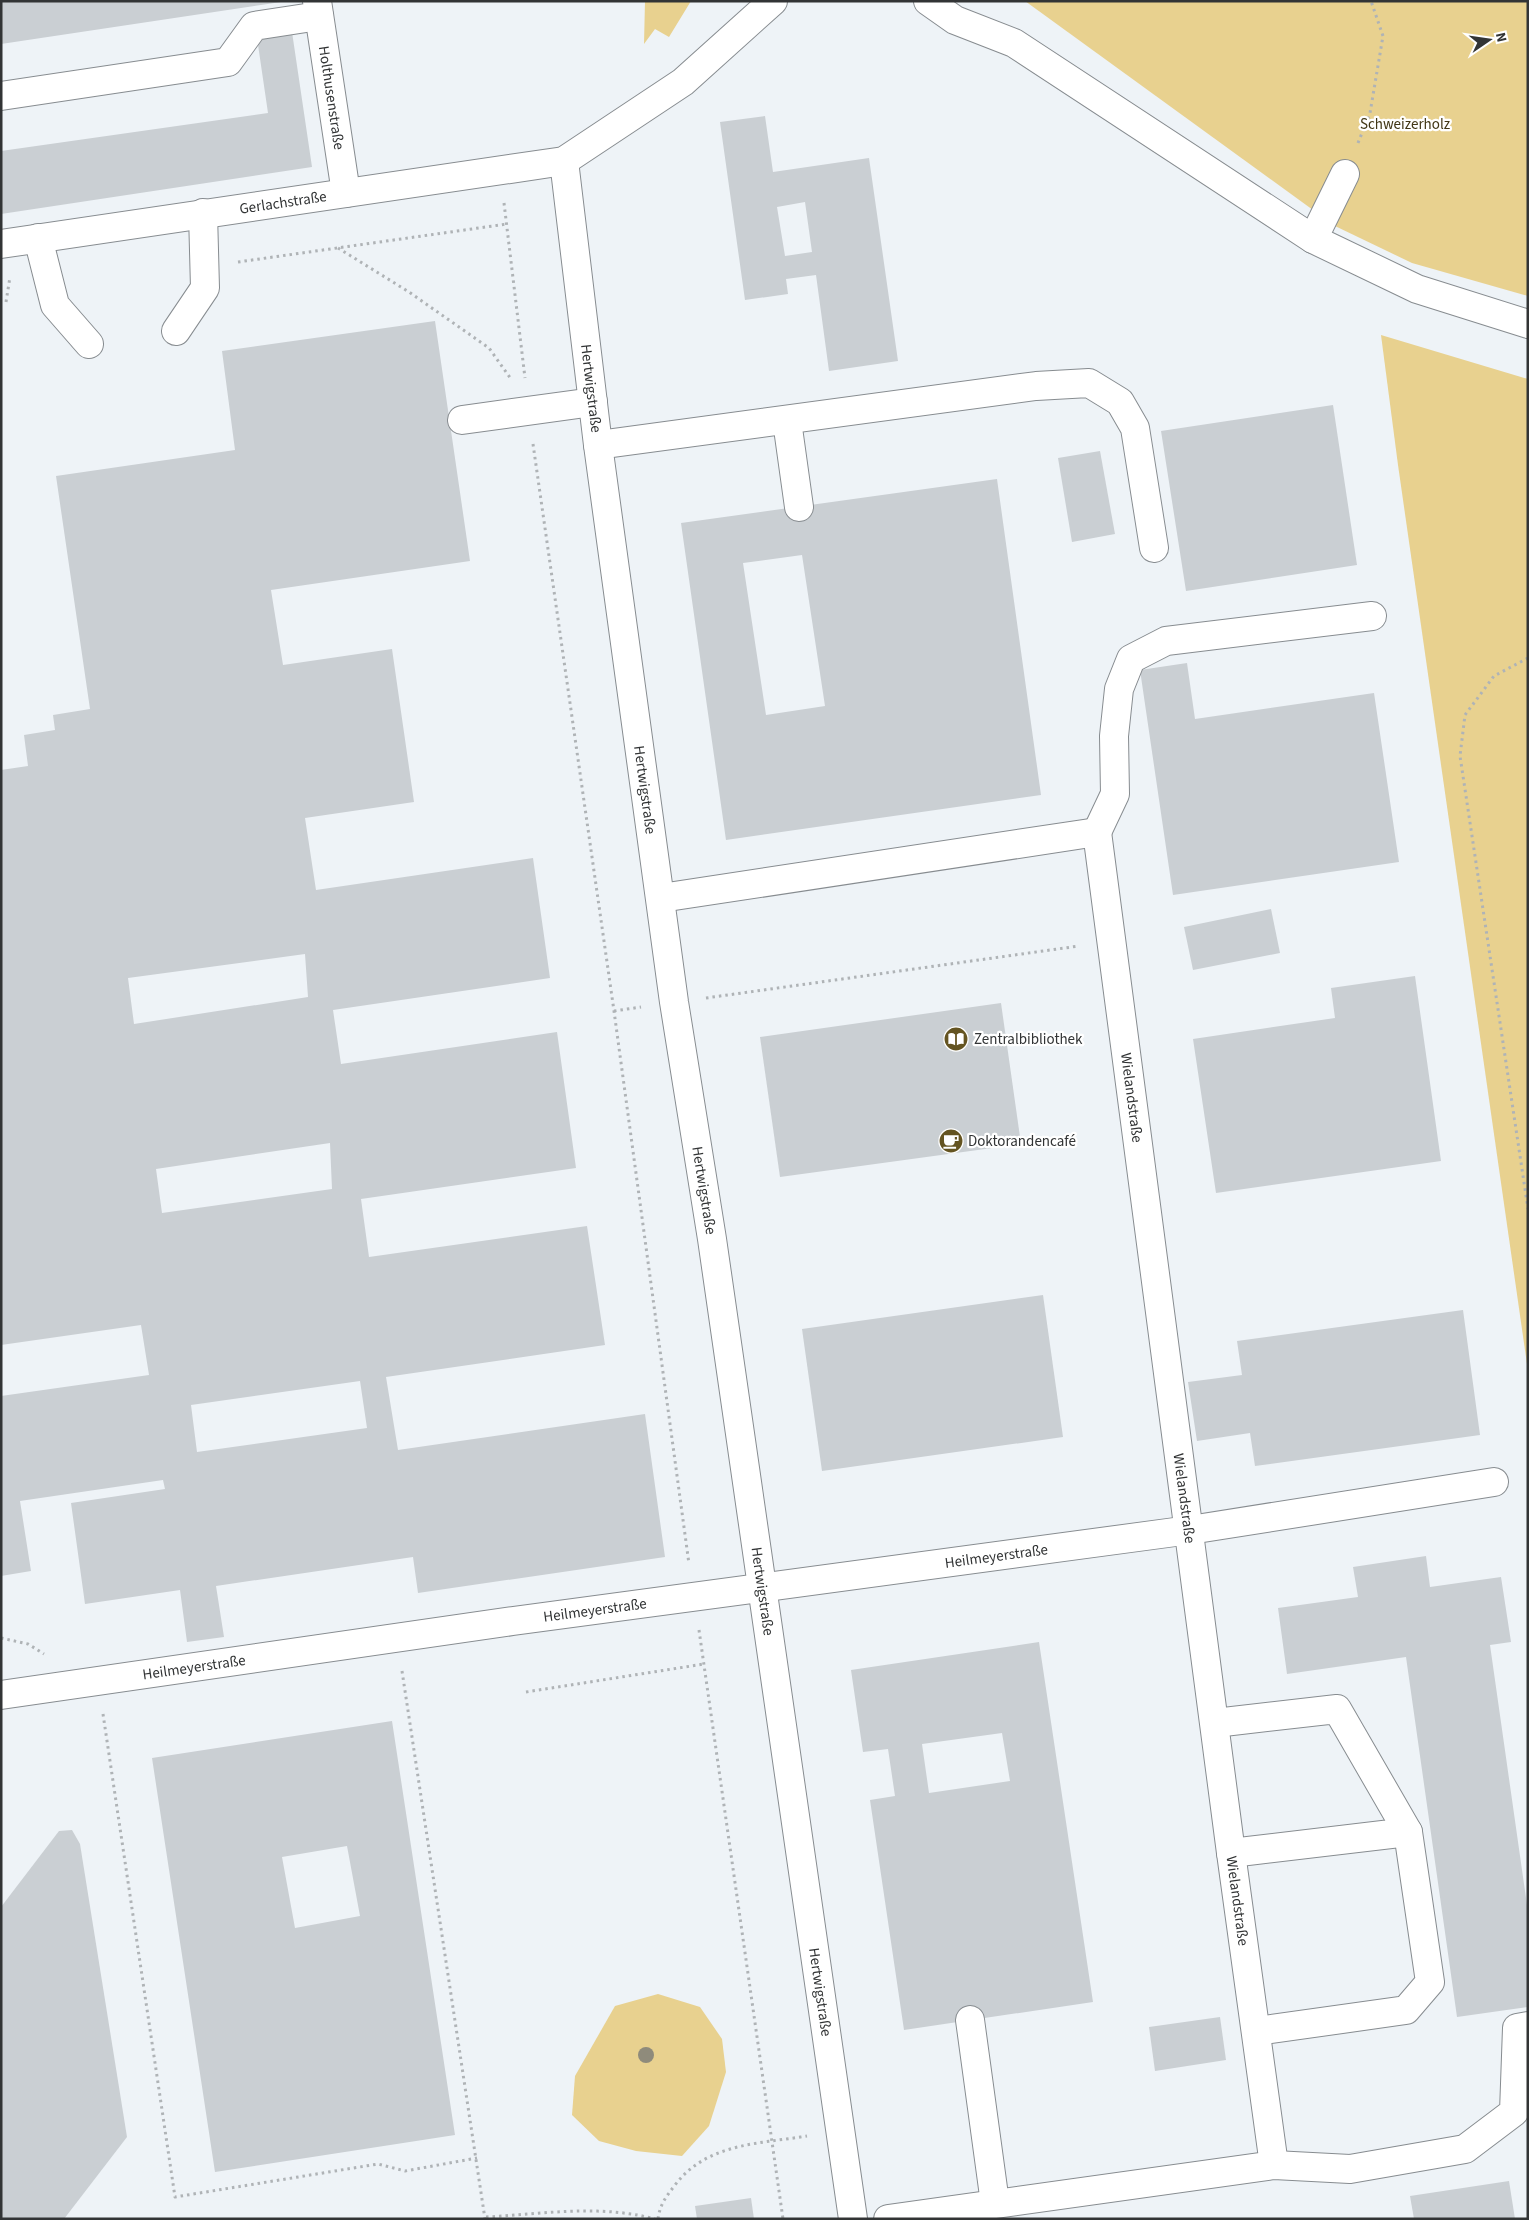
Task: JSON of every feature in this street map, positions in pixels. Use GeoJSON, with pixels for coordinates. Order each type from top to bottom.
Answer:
{"type":"FeatureCollection","features":[{"type":"Feature","properties":{"kind":"street"},"geometry":{"type":"LineString","coordinates":[[564,161],[683,82],[774,1]]}},
{"type":"Feature","properties":{"kind":"street"},"geometry":{"type":"LineString","coordinates":[[928,1],[955,20],[1014,43],[1313,239],[1417,289],[1528,324]]}},
{"type":"Feature","properties":{"kind":"street"},"geometry":{"type":"LineString","coordinates":[[1,96],[228,62],[254,26],[318,9]]}},
{"type":"Feature","properties":{"kind":"street","name":"Holthusenstraße"},"geometry":{"type":"LineString","coordinates":[[318,9],[346,193]]}},
{"type":"Feature","properties":{"kind":"street","name":"Gerlachstraße"},"geometry":{"type":"LineString","coordinates":[[1,244],[38,238],[204,224],[346,193],[564,161]]}},
{"type":"Feature","properties":{"kind":"street","name":"Hertwigstraße"},"geometry":{"type":"LineString","coordinates":[[564,161],[598,446],[674,1002],[713,1249],[853,2219]]}},
{"type":"Feature","properties":{"kind":"street"},"geometry":{"type":"LineString","coordinates":[[1313,239],[1345,174]]}},
{"type":"Feature","properties":{"kind":"street"},"geometry":{"type":"LineString","coordinates":[[176,331],[206,288],[204,224]]}},
{"type":"Feature","properties":{"kind":"street"},"geometry":{"type":"LineString","coordinates":[[38,238],[55,305],[89,344]]}},
{"type":"Feature","properties":{"kind":"street"},"geometry":{"type":"LineString","coordinates":[[598,446],[1036,386],[1089,384],[1120,402],[1135,428],[1154,548]]}},
{"type":"Feature","properties":{"kind":"street"},"geometry":{"type":"LineString","coordinates":[[462,420],[528,406],[593,402]]}},
{"type":"Feature","properties":{"kind":"street"},"geometry":{"type":"LineString","coordinates":[[786,421],[799,507]]}},
{"type":"Feature","properties":{"kind":"street"},"geometry":{"type":"LineString","coordinates":[[661,898],[1097,832],[1115,794],[1114,736],[1119,689],[1131,659],[1166,642],[1372,616]]}},
{"type":"Feature","properties":{"kind":"street","name":"Wielandstraße"},"geometry":{"type":"LineString","coordinates":[[1097,832],[1231,1853],[1274,2165]]}},
{"type":"Feature","properties":{"kind":"street","name":"Heilmeyerstraße"},"geometry":{"type":"LineString","coordinates":[[1,1695],[762,1587],[1190,1530],[1494,1482]]}},
{"type":"Feature","properties":{"kind":"street"},"geometry":{"type":"LineString","coordinates":[[1215,1723],[1337,1709],[1408,1832],[1430,1982],[1406,2010],[1257,2031]]}},
{"type":"Feature","properties":{"kind":"street"},"geometry":{"type":"LineString","coordinates":[[1231,1853],[1408,1832]]}},
{"type":"Feature","properties":{"kind":"street"},"geometry":{"type":"LineString","coordinates":[[970,2020],[995,2203]]}},
{"type":"Feature","properties":{"kind":"street"},"geometry":{"type":"LineString","coordinates":[[888,2219],[1274,2165],[1350,2169],[1465,2149],[1514,2112],[1517,2028],[1528,2026]]}},
{"type":"Feature","properties":{"kind":"path"},"geometry":{"type":"LineString","coordinates":[[1345,174],[1370,113],[1383,36],[1371,1]]}},
{"type":"Feature","properties":{"kind":"path"},"geometry":{"type":"LineString","coordinates":[[500,170],[528,406],[614,1011],[694,1597],[783,2219]]}},
{"type":"Feature","properties":{"kind":"path"},"geometry":{"type":"LineString","coordinates":[[204,224],[220,232],[230,263],[507,224]]}},
{"type":"Feature","properties":{"kind":"path"},"geometry":{"type":"LineString","coordinates":[[338,248],[409,292],[489,348],[528,406]]}},
{"type":"Feature","properties":{"kind":"path"},"geometry":{"type":"LineString","coordinates":[[1528,658],[1494,676],[1465,715],[1460,756],[1528,1210]]}},
{"type":"Feature","properties":{"kind":"path"},"geometry":{"type":"LineString","coordinates":[[614,1011],[1112,942]]}},
{"type":"Feature","properties":{"kind":"path"},"geometry":{"type":"LineString","coordinates":[[397,1639],[486,2218],[582,2210],[633,2213],[657,2219],[660,2205],[686,2171],[708,2156],[735,2148],[840,2131]]}},
{"type":"Feature","properties":{"kind":"path"},"geometry":{"type":"LineString","coordinates":[[526,1692],[704,1664]]}},
{"type":"Feature","properties":{"kind":"path"},"geometry":{"type":"LineString","coordinates":[[98,1682],[175,2197],[378,2164],[404,2170],[477,2158]]}},
{"type":"Feature","properties":{"kind":"green space"},"geometry":{"type":"Polygon","coordinates":[[[645,1],[691,1],[669,37],[655,29],[644,44],[645,1]]]}},
{"type":"Feature","properties":{"kind":"green space","name":"Schweizerholz"},"geometry":{"type":"Polygon","coordinates":[[[1025,1],[1528,1],[1528,296],[1412,263],[1335,226],[1025,1]]]}},
{"type":"Feature","properties":{"kind":"green space"},"geometry":{"type":"Polygon","coordinates":[[[1381,335],[1528,379],[1528,1371],[1398,465],[1381,335]]]}},
{"type":"Feature","properties":{"kind":"green space"},"geometry":{"type":"Polygon","coordinates":[[[658,1994],[700,2007],[722,2039],[726,2072],[709,2126],[682,2156],[636,2151],[599,2141],[572,2115],[575,2076],[615,2006],[658,1994]]]}},
{"type":"Feature","properties":{"kind":"building"},"geometry":{"type":"Polygon","coordinates":[[[1,1],[281,1],[281,2],[1,44],[1,1]]]}},
{"type":"Feature","properties":{"kind":"building"},"geometry":{"type":"Polygon","coordinates":[[[292,32],[312,167],[1,214],[1,151],[268,113],[257,38],[292,32]]]}},
{"type":"Feature","properties":{"kind":"building"},"geometry":{"type":"Polygon","coordinates":[[[765,116],[773,172],[869,158],[898,361],[829,371],[816,275],[786,279],[788,294],[745,300],[720,122],[765,116]],[[805,202],[777,207],[785,256],[812,252],[805,202]]]}},
{"type":"Feature","properties":{"kind":"building"},"geometry":{"type":"Polygon","coordinates":[[[435,321],[470,561],[271,590],[283,665],[392,649],[414,802],[305,818],[316,890],[533,858],[550,978],[333,1010],[341,1064],[557,1032],[576,1168],[361,1199],[369,1257],[587,1226],[605,1345],[386,1377],[398,1450],[645,1414],[665,1557],[418,1593],[413,1557],[216,1586],[224,1637],[187,1642],[180,1590],[85,1604],[71,1503],[165,1489],[163,1480],[20,1501],[31,1571],[1,1576],[1,1396],[149,1375],[141,1325],[1,1345],[1,770],[28,766],[24,735],[55,730],[53,715],[90,709],[56,476],[235,450],[222,351],[435,321]],[[305,954],[128,978],[134,1024],[308,997],[305,954]],[[330,1143],[156,1169],[162,1213],[332,1189],[330,1143]],[[360,1381],[191,1405],[197,1452],[367,1428],[360,1381]]]}},
{"type":"Feature","properties":{"kind":"building"},"geometry":{"type":"Polygon","coordinates":[[[1333,405],[1357,565],[1186,591],[1161,431],[1333,405]]]}},
{"type":"Feature","properties":{"kind":"building"},"geometry":{"type":"Polygon","coordinates":[[[1100,451],[1115,534],[1072,542],[1058,458],[1100,451]]]}},
{"type":"Feature","properties":{"kind":"building"},"geometry":{"type":"Polygon","coordinates":[[[997,479],[1041,795],[726,840],[681,523],[997,479]],[[802,555],[743,563],[766,715],[825,706],[802,555]]]}},
{"type":"Feature","properties":{"kind":"building"},"geometry":{"type":"Polygon","coordinates":[[[1187,663],[1195,719],[1374,693],[1399,862],[1173,895],[1140,670],[1187,663]]]}},
{"type":"Feature","properties":{"kind":"building"},"geometry":{"type":"Polygon","coordinates":[[[1271,909],[1280,953],[1193,970],[1184,927],[1271,909]]]}},
{"type":"Feature","properties":{"kind":"building"},"geometry":{"type":"Polygon","coordinates":[[[1415,976],[1441,1161],[1216,1193],[1193,1039],[1335,1018],[1331,988],[1415,976]]]}},
{"type":"Feature","properties":{"kind":"building"},"geometry":{"type":"Polygon","coordinates":[[[1001,1003],[1021,1144],[780,1177],[760,1037],[1001,1003]]]}},
{"type":"Feature","properties":{"kind":"building"},"geometry":{"type":"Polygon","coordinates":[[[1043,1295],[1063,1437],[822,1471],[802,1329],[1043,1295]]]}},
{"type":"Feature","properties":{"kind":"building"},"geometry":{"type":"Polygon","coordinates":[[[1463,1310],[1480,1435],[1255,1466],[1250,1433],[1197,1441],[1188,1382],[1242,1375],[1237,1341],[1463,1310]]]}},
{"type":"Feature","properties":{"kind":"building"},"geometry":{"type":"Polygon","coordinates":[[[1426,1556],[1430,1587],[1501,1577],[1511,1642],[1490,1645],[1528,1912],[1528,2007],[1457,2017],[1406,1657],[1287,1674],[1278,1608],[1358,1597],[1353,1567],[1426,1556]]]}},
{"type":"Feature","properties":{"kind":"building"},"geometry":{"type":"Polygon","coordinates":[[[1039,1642],[1093,2002],[904,2030],[870,1800],[895,1796],[888,1749],[863,1752],[851,1670],[1039,1642]],[[1002,1733],[922,1744],[929,1793],[1010,1781],[1002,1733]]]}},
{"type":"Feature","properties":{"kind":"building"},"geometry":{"type":"Polygon","coordinates":[[[392,1721],[455,2135],[215,2172],[152,1758],[392,1721]],[[347,1846],[282,1857],[295,1928],[360,1916],[347,1846]]]}},
{"type":"Feature","properties":{"kind":"building"},"geometry":{"type":"Polygon","coordinates":[[[72,1830],[80,1844],[127,2137],[64,2219],[1,2219],[1,1907],[59,1831],[72,1830]]]}},
{"type":"Feature","properties":{"kind":"building"},"geometry":{"type":"Polygon","coordinates":[[[1220,2017],[1226,2060],[1155,2071],[1149,2027],[1220,2017]]]}},
{"type":"Feature","properties":{"kind":"building"},"geometry":{"type":"Polygon","coordinates":[[[1509,2181],[1515,2219],[1414,2219],[1410,2196],[1509,2181]]]}},
{"type":"Feature","properties":{"kind":"building"},"geometry":{"type":"Polygon","coordinates":[[[751,2198],[754,2219],[697,2219],[695,2206],[751,2198]]]}},
{"type":"Feature","properties":{"kind":"place","name":"Zentralbibliothek"},"geometry":{"type":"Point","coordinates":[956,1039]}},
{"type":"Feature","properties":{"kind":"place","name":"Doktorandencafé"},"geometry":{"type":"Point","coordinates":[951,1141]}}]}
